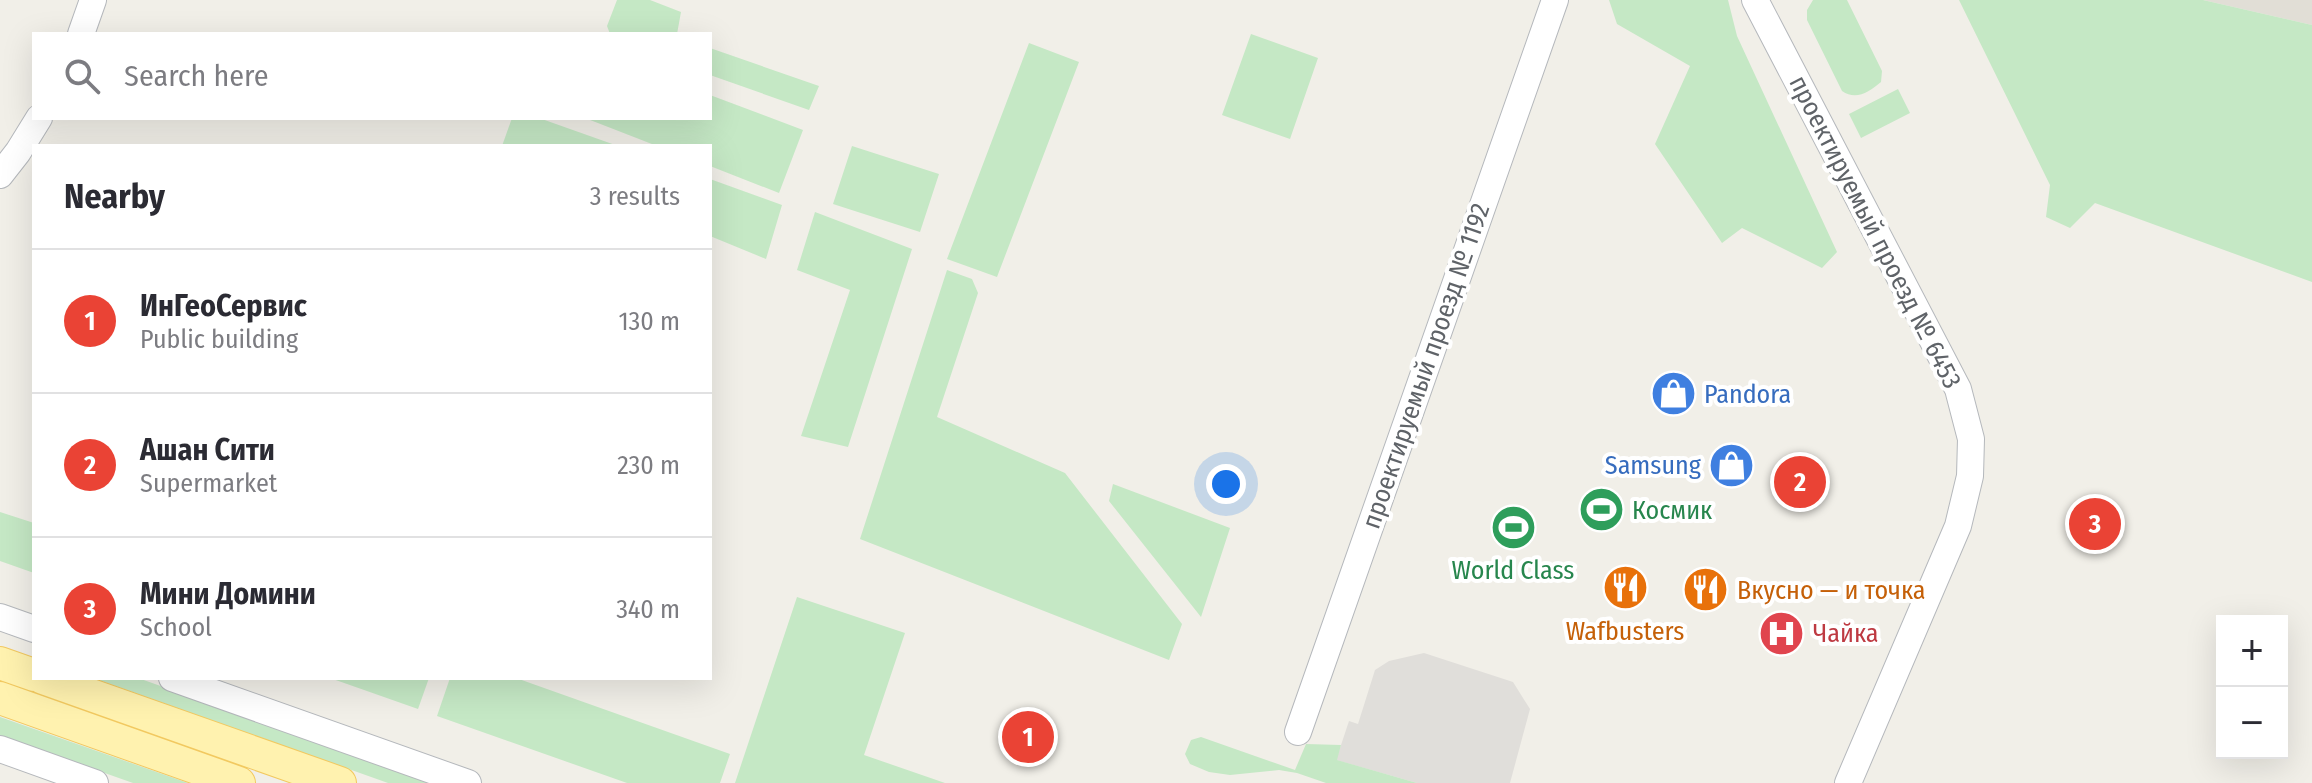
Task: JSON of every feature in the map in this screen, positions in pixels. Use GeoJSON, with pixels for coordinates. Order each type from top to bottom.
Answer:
{"type":"FeatureCollection","features":[{"type":"Feature","properties":{"kind":"main road"},"geometry":{"type":"LineString","coordinates":[[0,663],[32,674]]}},
{"type":"Feature","properties":{"kind":"main road"},"geometry":{"type":"LineString","coordinates":[[49,680],[340,783]]}},
{"type":"Feature","properties":{"kind":"main road"},"geometry":{"type":"LineString","coordinates":[[0,698],[239,783]]}},
{"type":"Feature","properties":{"kind":"street"},"geometry":{"type":"LineString","coordinates":[[82,32],[93,0]]}},
{"type":"Feature","properties":{"kind":"street","name":"проектируемый проезд № 1192"},"geometry":{"type":"LineString","coordinates":[[1298,732],[1555,0]]}},
{"type":"Feature","properties":{"kind":"street","name":"проектируемый проезд № 6453"},"geometry":{"type":"LineString","coordinates":[[1755,0],[1958,389],[1971,439],[1970,476],[1958,526],[1848,783]]}},
{"type":"Feature","properties":{"kind":"street"},"geometry":{"type":"LineString","coordinates":[[0,175],[38,120]]}},
{"type":"Feature","properties":{"kind":"street"},"geometry":{"type":"LineString","coordinates":[[0,196],[18,152]]}},
{"type":"Feature","properties":{"kind":"street"},"geometry":{"type":"LineString","coordinates":[[0,617],[32,628]]}},
{"type":"Feature","properties":{"kind":"street"},"geometry":{"type":"LineString","coordinates":[[178,680],[468,783]]}},
{"type":"Feature","properties":{"kind":"street"},"geometry":{"type":"LineString","coordinates":[[0,749],[95,783]]}},
{"type":"Feature","properties":{"kind":"shaded area"},"geometry":{"type":"Polygon","coordinates":[[[2203,0],[2312,0],[2312,25],[2203,0]]]}},
{"type":"Feature","properties":{"kind":"shaded area"},"geometry":{"type":"Polygon","coordinates":[[[1424,653],[1513,682],[1530,709],[1510,783],[1417,783],[1336,760],[1349,721],[1358,724],[1375,670],[1389,661],[1424,653]]]}},
{"type":"Feature","properties":{"kind":"green space"},"geometry":{"type":"Polygon","coordinates":[[[617,0],[650,0],[681,12],[677,32],[609,32],[607,26],[617,0]]]}},
{"type":"Feature","properties":{"kind":"green space"},"geometry":{"type":"Polygon","coordinates":[[[1609,0],[1728,0],[1737,36],[1837,252],[1822,268],[1742,228],[1722,243],[1655,144],[1690,66],[1617,24],[1609,0]]]}},
{"type":"Feature","properties":{"kind":"green space"},"geometry":{"type":"Polygon","coordinates":[[[1813,0],[1847,0],[1882,71],[1881,82],[1872,89],[1857,95],[1842,91],[1807,20],[1807,10],[1813,0]]]}},
{"type":"Feature","properties":{"kind":"green space"},"geometry":{"type":"Polygon","coordinates":[[[1959,0],[2203,0],[2312,25],[2312,282],[2095,203],[2070,228],[2046,217],[2050,185],[1959,0]]]}},
{"type":"Feature","properties":{"kind":"green space"},"geometry":{"type":"Polygon","coordinates":[[[1251,34],[1318,58],[1290,139],[1222,115],[1251,34]]]}},
{"type":"Feature","properties":{"kind":"green space"},"geometry":{"type":"Polygon","coordinates":[[[1029,43],[1079,62],[997,277],[947,259],[1029,43]]]}},
{"type":"Feature","properties":{"kind":"green space"},"geometry":{"type":"Polygon","coordinates":[[[712,49],[819,86],[809,110],[712,76],[712,49]]]}},
{"type":"Feature","properties":{"kind":"green space"},"geometry":{"type":"Polygon","coordinates":[[[1898,89],[1910,113],[1861,138],[1849,114],[1898,89]]]}},
{"type":"Feature","properties":{"kind":"green space"},"geometry":{"type":"Polygon","coordinates":[[[712,96],[803,130],[779,193],[712,167],[712,144],[652,144],[590,120],[712,120],[712,96]]]}},
{"type":"Feature","properties":{"kind":"green space"},"geometry":{"type":"Polygon","coordinates":[[[511,120],[545,120],[612,144],[503,144],[511,120]]]}},
{"type":"Feature","properties":{"kind":"green space"},"geometry":{"type":"Polygon","coordinates":[[[852,146],[939,174],[920,232],[833,204],[852,146]]]}},
{"type":"Feature","properties":{"kind":"green space"},"geometry":{"type":"Polygon","coordinates":[[[712,180],[782,205],[766,259],[712,237],[712,180]]]}},
{"type":"Feature","properties":{"kind":"green space"},"geometry":{"type":"Polygon","coordinates":[[[815,212],[912,249],[848,447],[801,436],[850,290],[797,270],[815,212]]]}},
{"type":"Feature","properties":{"kind":"green space"},"geometry":{"type":"Polygon","coordinates":[[[947,270],[972,279],[978,293],[937,417],[1065,473],[1182,624],[1169,660],[860,539],[947,270]]]}},
{"type":"Feature","properties":{"kind":"green space"},"geometry":{"type":"Polygon","coordinates":[[[1113,484],[1230,528],[1201,617],[1109,501],[1113,484]]]}},
{"type":"Feature","properties":{"kind":"green space"},"geometry":{"type":"Polygon","coordinates":[[[0,512],[32,522],[32,572],[0,561],[0,512]]]}},
{"type":"Feature","properties":{"kind":"green space"},"geometry":{"type":"Polygon","coordinates":[[[797,597],[905,633],[864,755],[945,783],[735,783],[797,597]]]}},
{"type":"Feature","properties":{"kind":"green space"},"geometry":{"type":"Polygon","coordinates":[[[99,680],[144,680],[435,783],[388,783],[99,680]]]}},
{"type":"Feature","properties":{"kind":"green space"},"geometry":{"type":"Polygon","coordinates":[[[336,680],[428,680],[418,709],[336,680]]]}},
{"type":"Feature","properties":{"kind":"green space"},"geometry":{"type":"Polygon","coordinates":[[[449,680],[522,680],[730,754],[720,783],[627,783],[437,716],[449,680]]]}},
{"type":"Feature","properties":{"kind":"green space"},"geometry":{"type":"Polygon","coordinates":[[[0,717],[188,783],[133,783],[0,736],[0,717]]]}},
{"type":"Feature","properties":{"kind":"green space"},"geometry":{"type":"Polygon","coordinates":[[[1201,737],[1295,770],[1306,744],[1341,745],[1337,760],[1417,783],[1326,783],[1279,770],[1230,775],[1209,772],[1190,764],[1185,754],[1191,740],[1201,737]]]}},
{"type":"Feature","properties":{"kind":"place","name":"Pandora"},"geometry":{"type":"Point","coordinates":[1673,394]}},
{"type":"Feature","properties":{"kind":"place","name":"Samsung"},"geometry":{"type":"Point","coordinates":[1732,465]}},
{"type":"Feature","properties":{"kind":"place","name":"Ашан Сити"},"geometry":{"type":"Point","coordinates":[1800,482]}},
{"type":"Feature","properties":{"kind":"place","name":"Космик"},"geometry":{"type":"Point","coordinates":[1601,510]}},
{"type":"Feature","properties":{"kind":"place","name":"Мини Домини"},"geometry":{"type":"Point","coordinates":[2095,524]}},
{"type":"Feature","properties":{"kind":"place","name":"World Class"},"geometry":{"type":"Point","coordinates":[1513,527]}},
{"type":"Feature","properties":{"kind":"place","name":"Wafbusters"},"geometry":{"type":"Point","coordinates":[1625,588]}},
{"type":"Feature","properties":{"kind":"place","name":"Вкусно — и точка"},"geometry":{"type":"Point","coordinates":[1706,590]}},
{"type":"Feature","properties":{"kind":"place","name":"Чайка"},"geometry":{"type":"Point","coordinates":[1782,633]}},
{"type":"Feature","properties":{"kind":"place","name":"ИнГеоСервис"},"geometry":{"type":"Point","coordinates":[1028,737]}}]}
